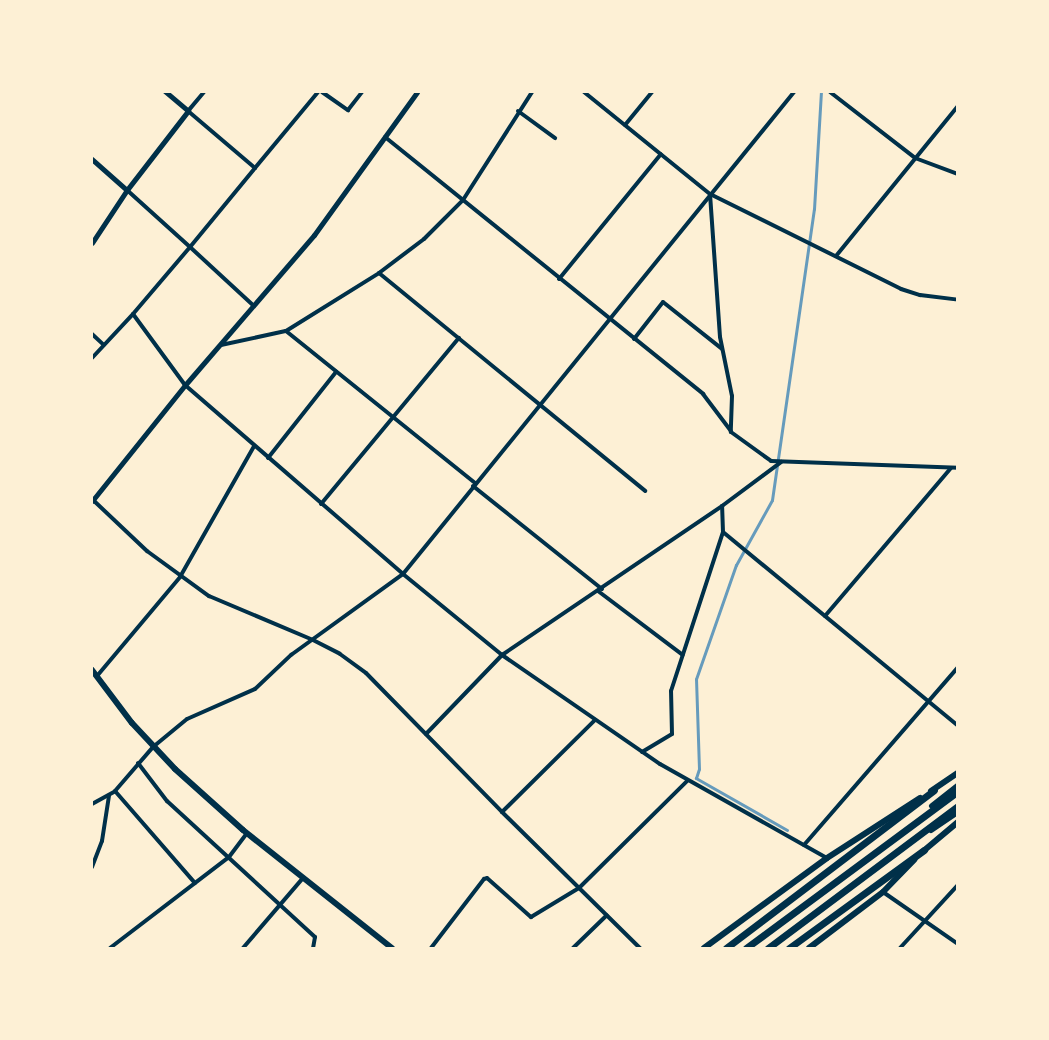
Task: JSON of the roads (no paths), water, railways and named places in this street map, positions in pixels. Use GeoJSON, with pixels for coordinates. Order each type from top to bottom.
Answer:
{"type":"FeatureCollection","features":[{"type":"Feature","properties":{"kind":"highway"},"geometry":{"type":"LineString","coordinates":[[92,670],[153,747],[247,833],[392,948]]}},
{"type":"Feature","properties":{"kind":"highway"},"geometry":{"type":"LineString","coordinates":[[726,948],[957,773]]}},
{"type":"Feature","properties":{"kind":"highway"},"geometry":{"type":"LineString","coordinates":[[747,948],[957,786]]}},
{"type":"Feature","properties":{"kind":"highway"},"geometry":{"type":"LineString","coordinates":[[704,948],[827,858],[900,809],[934,790]]}},
{"type":"Feature","properties":{"kind":"highway"},"geometry":{"type":"LineString","coordinates":[[747,948],[957,791]]}},
{"type":"Feature","properties":{"kind":"highway"},"geometry":{"type":"LineString","coordinates":[[768,948],[957,806]]}},
{"type":"Feature","properties":{"kind":"highway"},"geometry":{"type":"LineString","coordinates":[[763,948],[957,812]]}},
{"type":"Feature","properties":{"kind":"highway"},"geometry":{"type":"LineString","coordinates":[[789,948],[924,850],[957,822]]}},
{"type":"Feature","properties":{"kind":"highway"},"geometry":{"type":"LineString","coordinates":[[811,948],[883,892],[924,850]]}},
{"type":"Feature","properties":{"kind":"main road"},"geometry":{"type":"LineString","coordinates":[[92,499],[185,385],[255,307],[314,235],[417,92]]}},
{"type":"Feature","properties":{"kind":"street"},"geometry":{"type":"LineString","coordinates":[[165,92],[255,168]]}},
{"type":"Feature","properties":{"kind":"street"},"geometry":{"type":"LineString","coordinates":[[92,243],[127,190],[204,92]]}},
{"type":"Feature","properties":{"kind":"street"},"geometry":{"type":"LineString","coordinates":[[92,358],[190,248],[320,92],[348,110],[362,92]]}},
{"type":"Feature","properties":{"kind":"street"},"geometry":{"type":"LineString","coordinates":[[221,345],[286,331],[379,273],[424,239],[463,200],[532,92]]}},
{"type":"Feature","properties":{"kind":"street"},"geometry":{"type":"LineString","coordinates":[[584,92],[710,194],[901,289],[920,295],[957,300]]}},
{"type":"Feature","properties":{"kind":"street"},"geometry":{"type":"LineString","coordinates":[[625,125],[652,92]]}},
{"type":"Feature","properties":{"kind":"street"},"geometry":{"type":"LineString","coordinates":[[92,804],[115,791],[153,747],[187,719],[255,689],[291,655],[403,574],[794,92]]}},
{"type":"Feature","properties":{"kind":"street"},"geometry":{"type":"LineString","coordinates":[[830,92],[915,158],[957,174]]}},
{"type":"Feature","properties":{"kind":"street"},"geometry":{"type":"LineString","coordinates":[[836,256],[957,106]]}},
{"type":"Feature","properties":{"kind":"street"},"geometry":{"type":"LineString","coordinates":[[518,111],[555,138]]}},
{"type":"Feature","properties":{"kind":"street"},"geometry":{"type":"LineString","coordinates":[[385,137],[703,394],[731,432],[771,461],[957,468]]}},
{"type":"Feature","properties":{"kind":"street"},"geometry":{"type":"LineString","coordinates":[[559,279],[661,154]]}},
{"type":"Feature","properties":{"kind":"street"},"geometry":{"type":"LineString","coordinates":[[92,159],[255,307]]}},
{"type":"Feature","properties":{"kind":"street"},"geometry":{"type":"LineString","coordinates":[[710,194],[722,349],[732,396],[731,432]]}},
{"type":"Feature","properties":{"kind":"street"},"geometry":{"type":"LineString","coordinates":[[379,273],[645,491]]}},
{"type":"Feature","properties":{"kind":"street"},"geometry":{"type":"LineString","coordinates":[[634,339],[663,302],[722,349]]}},
{"type":"Feature","properties":{"kind":"street"},"geometry":{"type":"LineString","coordinates":[[133,314],[185,385],[403,574],[502,655],[642,752],[827,858]]}},
{"type":"Feature","properties":{"kind":"street"},"geometry":{"type":"LineString","coordinates":[[286,331],[600,590],[683,655]]}},
{"type":"Feature","properties":{"kind":"street"},"geometry":{"type":"LineString","coordinates":[[92,334],[104,345]]}},
{"type":"Feature","properties":{"kind":"street"},"geometry":{"type":"LineString","coordinates":[[321,504],[459,338]]}},
{"type":"Feature","properties":{"kind":"street"},"geometry":{"type":"LineString","coordinates":[[268,458],[336,372]]}},
{"type":"Feature","properties":{"kind":"street"},"geometry":{"type":"LineString","coordinates":[[96,677],[180,577],[254,446]]}},
{"type":"Feature","properties":{"kind":"street"},"geometry":{"type":"LineString","coordinates":[[426,734],[502,655],[722,506],[782,462]]}},
{"type":"Feature","properties":{"kind":"street"},"geometry":{"type":"LineString","coordinates":[[825,616],[952,468]]}},
{"type":"Feature","properties":{"kind":"street"},"geometry":{"type":"LineString","coordinates":[[92,499],[147,551],[209,596],[313,640],[340,654],[366,673],[640,948]]}},
{"type":"Feature","properties":{"kind":"street"},"geometry":{"type":"LineString","coordinates":[[642,752],[672,734],[671,690],[723,532],[722,506]]}},
{"type":"Feature","properties":{"kind":"street"},"geometry":{"type":"LineString","coordinates":[[723,532],[957,726]]}},
{"type":"Feature","properties":{"kind":"street"},"geometry":{"type":"LineString","coordinates":[[804,845],[957,668]]}},
{"type":"Feature","properties":{"kind":"street"},"geometry":{"type":"LineString","coordinates":[[502,812],[595,720]]}},
{"type":"Feature","properties":{"kind":"street"},"geometry":{"type":"LineString","coordinates":[[138,763],[167,801],[315,938],[313,948]]}},
{"type":"Feature","properties":{"kind":"street"},"geometry":{"type":"LineString","coordinates":[[431,948],[484,879],[487,878],[531,917],[579,888],[688,780]]}},
{"type":"Feature","properties":{"kind":"street"},"geometry":{"type":"LineString","coordinates":[[115,791],[195,883]]}},
{"type":"Feature","properties":{"kind":"street"},"geometry":{"type":"LineString","coordinates":[[92,867],[102,842],[110,795]]}},
{"type":"Feature","properties":{"kind":"street"},"geometry":{"type":"LineString","coordinates":[[110,948],[229,857],[247,833]]}},
{"type":"Feature","properties":{"kind":"street"},"geometry":{"type":"LineString","coordinates":[[243,948],[303,878]]}},
{"type":"Feature","properties":{"kind":"street"},"geometry":{"type":"LineString","coordinates":[[900,948],[926,922],[957,885]]}},
{"type":"Feature","properties":{"kind":"street"},"geometry":{"type":"LineString","coordinates":[[883,892],[957,944]]}},
{"type":"Feature","properties":{"kind":"street"},"geometry":{"type":"LineString","coordinates":[[573,948],[607,915]]}},
{"type":"Feature","properties":{"kind":"waterway"},"geometry":{"type":"LineString","coordinates":[[787,830],[696,778],[699,769],[696,679],[736,565],[772,500],[814,209],[821,92]]}}]}
